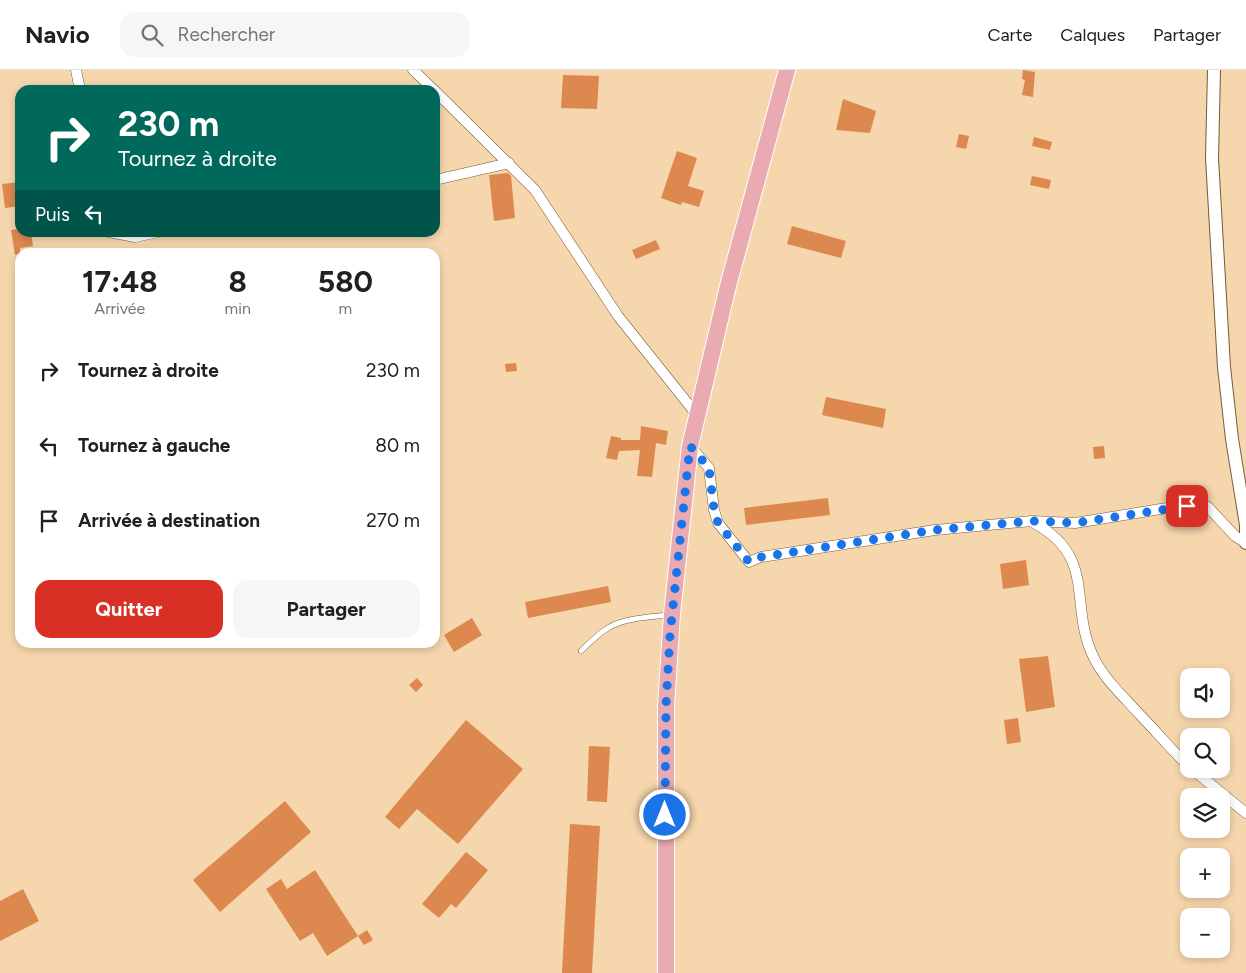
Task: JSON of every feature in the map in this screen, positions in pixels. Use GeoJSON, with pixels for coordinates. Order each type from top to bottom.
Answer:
{"type":"FeatureCollection","features":[{"type":"Feature","properties":{"kind":"main road"},"geometry":{"type":"LineString","coordinates":[[666,973],[666,706],[672,614],[690,446],[738,245],[788,70]]}},
{"type":"Feature","properties":{"kind":"street"},"geometry":{"type":"LineString","coordinates":[[76,70],[79,85]]}},
{"type":"Feature","properties":{"kind":"street"},"geometry":{"type":"LineString","coordinates":[[413,70],[428,85]]}},
{"type":"Feature","properties":{"kind":"street"},"geometry":{"type":"LineString","coordinates":[[1214,70],[1212,158],[1224,367],[1232,439],[1246,525],[1246,543]]}},
{"type":"Feature","properties":{"kind":"street"},"geometry":{"type":"LineString","coordinates":[[440,97],[536,190],[618,316],[697,415]]}},
{"type":"Feature","properties":{"kind":"street"},"geometry":{"type":"LineString","coordinates":[[440,179],[509,163]]}},
{"type":"Feature","properties":{"kind":"street"},"geometry":{"type":"LineString","coordinates":[[690,446],[709,468],[714,510],[718,523],[749,562],[761,557],[935,530],[1032,521],[1075,523],[1173,507],[1201,505],[1208,508],[1235,536],[1246,543]]}},
{"type":"Feature","properties":{"kind":"street"},"geometry":{"type":"LineString","coordinates":[[1032,521],[1054,535],[1070,553],[1078,584],[1083,620],[1094,660],[1112,683],[1180,756]]}},
{"type":"Feature","properties":{"kind":"street"},"geometry":{"type":"LineString","coordinates":[[1203,778],[1246,813]]}},
{"type":"Feature","properties":{"kind":"lane"},"geometry":{"type":"LineString","coordinates":[[581,651],[608,628],[615,625],[647,617],[672,614]]}},
{"type":"Feature","properties":{"kind":"building"},"geometry":{"type":"Polygon","coordinates":[[[1023,70],[1035,72],[1033,97],[1022,95],[1025,80],[1022,79],[1023,70]]]}},
{"type":"Feature","properties":{"kind":"building"},"geometry":{"type":"Polygon","coordinates":[[[563,75],[599,76],[597,109],[561,108],[563,75]]]}},
{"type":"Feature","properties":{"kind":"building"},"geometry":{"type":"Polygon","coordinates":[[[843,99],[876,111],[870,133],[836,130],[843,99]]]}},
{"type":"Feature","properties":{"kind":"building"},"geometry":{"type":"Polygon","coordinates":[[[959,134],[969,136],[966,149],[956,147],[959,134]]]}},
{"type":"Feature","properties":{"kind":"building"},"geometry":{"type":"Polygon","coordinates":[[[1034,137],[1052,142],[1050,150],[1032,146],[1034,137]]]}},
{"type":"Feature","properties":{"kind":"building"},"geometry":{"type":"Polygon","coordinates":[[[677,151],[697,158],[688,186],[704,191],[699,207],[682,202],[681,205],[661,198],[677,151]]]}},
{"type":"Feature","properties":{"kind":"building"},"geometry":{"type":"Polygon","coordinates":[[[508,173],[511,176],[515,218],[494,221],[489,175],[508,173]]]}},
{"type":"Feature","properties":{"kind":"building"},"geometry":{"type":"Polygon","coordinates":[[[1032,176],[1051,180],[1049,189],[1030,185],[1032,176]]]}},
{"type":"Feature","properties":{"kind":"building"},"geometry":{"type":"Polygon","coordinates":[[[15,183],[15,207],[5,208],[2,184],[15,183]]]}},
{"type":"Feature","properties":{"kind":"building"},"geometry":{"type":"Polygon","coordinates":[[[792,226],[846,241],[841,258],[787,244],[792,226]]]}},
{"type":"Feature","properties":{"kind":"building"},"geometry":{"type":"Polygon","coordinates":[[[11,230],[15,230],[15,237],[32,237],[33,246],[15,248],[15,255],[11,230]]]}},
{"type":"Feature","properties":{"kind":"building"},"geometry":{"type":"Polygon","coordinates":[[[656,240],[660,249],[636,259],[632,250],[656,240]]]}},
{"type":"Feature","properties":{"kind":"building"},"geometry":{"type":"Polygon","coordinates":[[[516,363],[517,371],[506,372],[505,364],[516,363]]]}},
{"type":"Feature","properties":{"kind":"building"},"geometry":{"type":"Polygon","coordinates":[[[826,397],[886,409],[883,428],[822,415],[826,397]]]}},
{"type":"Feature","properties":{"kind":"building"},"geometry":{"type":"Polygon","coordinates":[[[641,426],[668,431],[666,445],[656,443],[652,477],[637,476],[640,450],[619,451],[617,460],[606,458],[611,436],[621,438],[621,440],[640,440],[641,426]]]}},
{"type":"Feature","properties":{"kind":"building"},"geometry":{"type":"Polygon","coordinates":[[[1104,446],[1105,458],[1094,459],[1093,447],[1104,446]]]}},
{"type":"Feature","properties":{"kind":"building"},"geometry":{"type":"Polygon","coordinates":[[[828,498],[830,515],[746,525],[744,508],[828,498]]]}},
{"type":"Feature","properties":{"kind":"building"},"geometry":{"type":"Polygon","coordinates":[[[1026,560],[1029,585],[1003,589],[1000,564],[1026,560]]]}},
{"type":"Feature","properties":{"kind":"building"},"geometry":{"type":"Polygon","coordinates":[[[608,586],[611,602],[528,618],[525,602],[608,586]]]}},
{"type":"Feature","properties":{"kind":"building"},"geometry":{"type":"Polygon","coordinates":[[[472,618],[482,635],[454,652],[444,635],[472,618]]]}},
{"type":"Feature","properties":{"kind":"building"},"geometry":{"type":"Polygon","coordinates":[[[1048,656],[1055,707],[1026,712],[1019,659],[1048,656]]]}},
{"type":"Feature","properties":{"kind":"building"},"geometry":{"type":"Polygon","coordinates":[[[417,678],[423,685],[416,692],[409,685],[417,678]]]}},
{"type":"Feature","properties":{"kind":"building"},"geometry":{"type":"Polygon","coordinates":[[[1018,718],[1021,742],[1007,744],[1004,720],[1018,718]]]}},
{"type":"Feature","properties":{"kind":"building"},"geometry":{"type":"Polygon","coordinates":[[[466,720],[523,769],[458,844],[417,809],[399,829],[385,817],[466,720]]]}},
{"type":"Feature","properties":{"kind":"building"},"geometry":{"type":"Polygon","coordinates":[[[589,746],[610,747],[607,802],[587,801],[589,746]]]}},
{"type":"Feature","properties":{"kind":"building"},"geometry":{"type":"Polygon","coordinates":[[[285,801],[311,832],[220,912],[193,880],[285,801]]]}},
{"type":"Feature","properties":{"kind":"building"},"geometry":{"type":"Polygon","coordinates":[[[570,824],[600,826],[592,973],[562,973],[570,824]]]}},
{"type":"Feature","properties":{"kind":"building"},"geometry":{"type":"Polygon","coordinates":[[[466,852],[488,870],[456,908],[451,904],[439,918],[422,904],[466,852]]]}},
{"type":"Feature","properties":{"kind":"building"},"geometry":{"type":"Polygon","coordinates":[[[315,870],[358,936],[327,956],[313,933],[300,941],[266,889],[281,879],[287,889],[315,870]]]}},
{"type":"Feature","properties":{"kind":"building"},"geometry":{"type":"Polygon","coordinates":[[[23,889],[39,921],[0,941],[0,901],[23,889]]]}},
{"type":"Feature","properties":{"kind":"building"},"geometry":{"type":"Polygon","coordinates":[[[367,930],[373,940],[364,945],[358,936],[367,930]]]}},
{"type":"Feature","properties":{"kind":"route"},"geometry":{"type":"LineString","coordinates":[[665,815],[666,706],[670,635],[680,526],[690,446],[709,468],[714,510],[718,523],[732,538],[749,562],[761,557],[935,530],[1032,521],[1075,523],[1187,506]]}}]}
